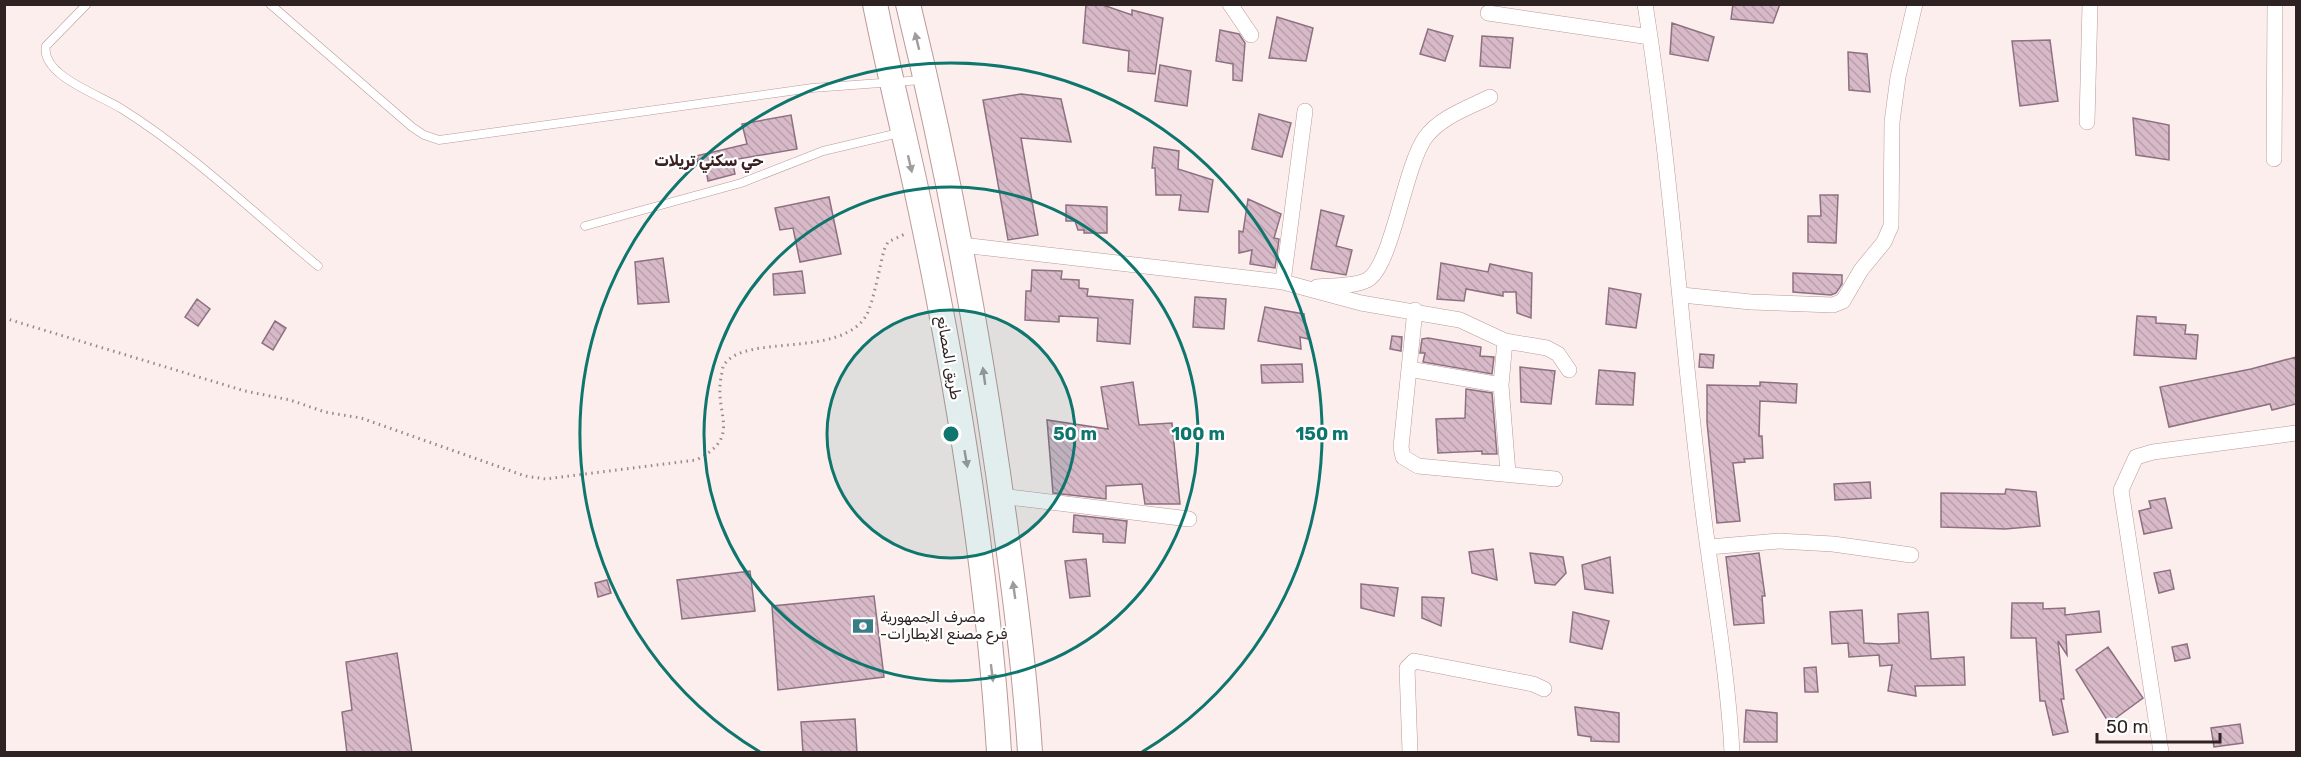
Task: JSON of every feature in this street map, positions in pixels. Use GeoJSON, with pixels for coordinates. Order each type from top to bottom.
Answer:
{"type":"FeatureCollection","features":[{"type":"Feature","properties":{"kind":"main road","name":"طريق المصانع"},"geometry":{"type":"LineString","coordinates":[[875,4],[924,226],[973,496],[995,692],[999,753]]}},
{"type":"Feature","properties":{"kind":"main road","name":"طريق المصانع"},"geometry":{"type":"LineString","coordinates":[[908,4],[962,245],[1018,620],[1030,753]]}},
{"type":"Feature","properties":{"kind":"street"},"geometry":{"type":"LineString","coordinates":[[1230,4],[1251,35]]}},
{"type":"Feature","properties":{"kind":"street"},"geometry":{"type":"LineString","coordinates":[[1645,4],[1682,295],[1699,480],[1728,689],[1732,753]]}},
{"type":"Feature","properties":{"kind":"street"},"geometry":{"type":"LineString","coordinates":[[1682,295],[1751,302],[1833,305],[1843,301],[1862,270],[1884,242],[1891,226],[1892,122],[1898,77],[1915,4]]}},
{"type":"Feature","properties":{"kind":"street"},"geometry":{"type":"LineString","coordinates":[[2087,122],[2091,4]]}},
{"type":"Feature","properties":{"kind":"street"},"geometry":{"type":"LineString","coordinates":[[2274,159],[2275,4]]}},
{"type":"Feature","properties":{"kind":"street"},"geometry":{"type":"LineString","coordinates":[[1488,14],[1650,37]]}},
{"type":"Feature","properties":{"kind":"street"},"geometry":{"type":"LineString","coordinates":[[1308,288],[1365,282],[1374,276],[1382,264],[1404,187],[1425,137],[1448,117],[1490,97]]}},
{"type":"Feature","properties":{"kind":"street"},"geometry":{"type":"LineString","coordinates":[[1282,282],[1305,111]]}},
{"type":"Feature","properties":{"kind":"street"},"geometry":{"type":"LineString","coordinates":[[962,245],[1282,282],[1361,303],[1415,310],[1460,320],[1505,341],[1547,348],[1558,354],[1569,370]]}},
{"type":"Feature","properties":{"kind":"street"},"geometry":{"type":"LineString","coordinates":[[1415,310],[1401,447],[1403,457],[1418,466],[1555,479]]}},
{"type":"Feature","properties":{"kind":"street"},"geometry":{"type":"LineString","coordinates":[[1505,341],[1501,385],[1508,473]]}},
{"type":"Feature","properties":{"kind":"street"},"geometry":{"type":"LineString","coordinates":[[1409,369],[1501,385]]}},
{"type":"Feature","properties":{"kind":"street"},"geometry":{"type":"LineString","coordinates":[[2162,753],[2121,490],[2127,473],[2136,458],[2153,452],[2296,433]]}},
{"type":"Feature","properties":{"kind":"street"},"geometry":{"type":"LineString","coordinates":[[1001,496],[1189,519]]}},
{"type":"Feature","properties":{"kind":"street"},"geometry":{"type":"LineString","coordinates":[[1708,547],[1779,541],[1833,544],[1911,555]]}},
{"type":"Feature","properties":{"kind":"street"},"geometry":{"type":"LineString","coordinates":[[1410,753],[1407,668],[1414,661],[1533,684],[1544,689]]}},
{"type":"Feature","properties":{"kind":"lane"},"geometry":{"type":"LineString","coordinates":[[87,4],[46,46],[49,65],[62,76],[106,99],[146,126],[318,266]]}},
{"type":"Feature","properties":{"kind":"lane"},"geometry":{"type":"LineString","coordinates":[[270,4],[412,127],[424,135],[439,140],[812,88],[926,80]]}},
{"type":"Feature","properties":{"kind":"lane"},"geometry":{"type":"LineString","coordinates":[[585,226],[741,183],[823,151],[903,132]]}},
{"type":"Feature","properties":{"kind":"path"},"geometry":{"type":"LineString","coordinates":[[4,318],[245,391],[290,400],[325,412],[361,418],[525,476],[546,478],[696,460],[713,451],[725,429],[720,384],[724,365],[739,352],[840,337],[864,319],[871,308],[874,287],[888,242],[924,226]]}},
{"type":"Feature","properties":{"kind":"building"},"geometry":{"type":"Polygon","coordinates":[[[1086,4],[1100,4],[1132,15],[1132,10],[1163,18],[1155,74],[1128,71],[1129,51],[1083,43],[1086,4]]]}},
{"type":"Feature","properties":{"kind":"building"},"geometry":{"type":"Polygon","coordinates":[[[1733,4],[1780,4],[1773,23],[1731,19],[1733,4]]]}},
{"type":"Feature","properties":{"kind":"building"},"geometry":{"type":"Polygon","coordinates":[[[1277,17],[1313,28],[1306,61],[1269,58],[1277,17]]]}},
{"type":"Feature","properties":{"kind":"building"},"geometry":{"type":"Polygon","coordinates":[[[1672,23],[1714,37],[1708,61],[1670,54],[1672,23]]]}},
{"type":"Feature","properties":{"kind":"building"},"geometry":{"type":"Polygon","coordinates":[[[1428,29],[1453,36],[1445,61],[1420,54],[1428,29]]]}},
{"type":"Feature","properties":{"kind":"building"},"geometry":{"type":"Polygon","coordinates":[[[1220,30],[1239,34],[1245,43],[1242,81],[1233,80],[1233,64],[1216,61],[1220,30]]]}},
{"type":"Feature","properties":{"kind":"building"},"geometry":{"type":"Polygon","coordinates":[[[1482,36],[1513,38],[1510,68],[1480,66],[1482,36]]]}},
{"type":"Feature","properties":{"kind":"building"},"geometry":{"type":"Polygon","coordinates":[[[2050,40],[2058,101],[2020,106],[2012,41],[2050,40]]]}},
{"type":"Feature","properties":{"kind":"building"},"geometry":{"type":"Polygon","coordinates":[[[1848,52],[1867,54],[1870,92],[1849,90],[1848,52]]]}},
{"type":"Feature","properties":{"kind":"building"},"geometry":{"type":"Polygon","coordinates":[[[1160,65],[1191,71],[1187,106],[1155,101],[1160,65]]]}},
{"type":"Feature","properties":{"kind":"building"},"geometry":{"type":"Polygon","coordinates":[[[1021,94],[1061,99],[1071,142],[1021,138],[1038,235],[1008,240],[983,100],[1021,94]]]}},
{"type":"Feature","properties":{"kind":"building"},"geometry":{"type":"Polygon","coordinates":[[[1259,114],[1291,123],[1282,157],[1252,149],[1259,114]]]}},
{"type":"Feature","properties":{"kind":"building"},"geometry":{"type":"Polygon","coordinates":[[[791,115],[797,149],[732,160],[735,174],[708,181],[705,165],[699,166],[696,156],[747,144],[742,124],[791,115]]]}},
{"type":"Feature","properties":{"kind":"building"},"geometry":{"type":"Polygon","coordinates":[[[2133,118],[2169,125],[2169,160],[2136,155],[2133,118]]]}},
{"type":"Feature","properties":{"kind":"building"},"geometry":{"type":"Polygon","coordinates":[[[1154,147],[1179,151],[1178,169],[1213,180],[1208,212],[1179,210],[1181,195],[1156,195],[1155,168],[1152,168],[1154,147]]]}},
{"type":"Feature","properties":{"kind":"building"},"geometry":{"type":"Polygon","coordinates":[[[1820,195],[1838,195],[1836,243],[1808,242],[1808,216],[1821,216],[1820,195]]]}},
{"type":"Feature","properties":{"kind":"building"},"geometry":{"type":"Polygon","coordinates":[[[829,197],[841,254],[800,262],[793,228],[780,230],[775,208],[829,197]]]}},
{"type":"Feature","properties":{"kind":"building"},"geometry":{"type":"Polygon","coordinates":[[[1248,199],[1281,214],[1274,238],[1279,239],[1275,268],[1250,264],[1252,250],[1239,253],[1239,231],[1243,232],[1248,199]]]}},
{"type":"Feature","properties":{"kind":"building"},"geometry":{"type":"Polygon","coordinates":[[[1066,205],[1107,207],[1107,233],[1084,233],[1084,230],[1078,230],[1075,221],[1066,221],[1066,205]]]}},
{"type":"Feature","properties":{"kind":"building"},"geometry":{"type":"Polygon","coordinates":[[[1321,210],[1344,216],[1336,246],[1352,250],[1346,275],[1311,269],[1321,210]]]}},
{"type":"Feature","properties":{"kind":"building"},"geometry":{"type":"Polygon","coordinates":[[[663,258],[669,302],[638,304],[635,262],[663,258]]]}},
{"type":"Feature","properties":{"kind":"building"},"geometry":{"type":"Polygon","coordinates":[[[1441,263],[1488,272],[1490,264],[1532,273],[1531,318],[1517,313],[1516,292],[1503,292],[1503,296],[1466,289],[1464,301],[1437,299],[1441,263]]]}},
{"type":"Feature","properties":{"kind":"building"},"geometry":{"type":"Polygon","coordinates":[[[1032,270],[1062,271],[1061,279],[1079,280],[1079,288],[1088,289],[1087,296],[1133,300],[1130,344],[1097,341],[1098,318],[1059,316],[1059,322],[1025,320],[1026,291],[1031,291],[1032,270]]]}},
{"type":"Feature","properties":{"kind":"building"},"geometry":{"type":"Polygon","coordinates":[[[802,271],[805,293],[774,295],[773,274],[802,271]]]}},
{"type":"Feature","properties":{"kind":"building"},"geometry":{"type":"Polygon","coordinates":[[[1793,273],[1842,275],[1842,284],[1836,293],[1831,295],[1793,292],[1793,273]]]}},
{"type":"Feature","properties":{"kind":"building"},"geometry":{"type":"Polygon","coordinates":[[[1609,288],[1641,294],[1636,328],[1606,324],[1609,288]]]}},
{"type":"Feature","properties":{"kind":"building"},"geometry":{"type":"Polygon","coordinates":[[[1195,297],[1226,299],[1224,329],[1193,327],[1195,297]]]}},
{"type":"Feature","properties":{"kind":"building"},"geometry":{"type":"Polygon","coordinates":[[[197,299],[210,309],[198,326],[185,317],[197,299]]]}},
{"type":"Feature","properties":{"kind":"building"},"geometry":{"type":"Polygon","coordinates":[[[1265,307],[1304,314],[1308,339],[1300,337],[1301,349],[1258,341],[1265,307]]]}},
{"type":"Feature","properties":{"kind":"building"},"geometry":{"type":"Polygon","coordinates":[[[2137,316],[2156,317],[2156,323],[2186,325],[2185,334],[2198,335],[2196,359],[2134,355],[2137,316]]]}},
{"type":"Feature","properties":{"kind":"building"},"geometry":{"type":"Polygon","coordinates":[[[275,321],[286,328],[273,350],[262,343],[275,321]]]}},
{"type":"Feature","properties":{"kind":"building"},"geometry":{"type":"Polygon","coordinates":[[[1392,336],[1402,337],[1401,351],[1390,349],[1392,336]]]}},
{"type":"Feature","properties":{"kind":"building"},"geometry":{"type":"Polygon","coordinates":[[[1422,339],[1481,347],[1480,356],[1494,357],[1492,374],[1423,362],[1425,353],[1420,353],[1422,339]]]}},
{"type":"Feature","properties":{"kind":"building"},"geometry":{"type":"Polygon","coordinates":[[[1700,354],[1714,355],[1713,368],[1699,367],[1700,354]]]}},
{"type":"Feature","properties":{"kind":"building"},"geometry":{"type":"Polygon","coordinates":[[[2296,357],[2296,404],[2272,410],[2270,404],[2169,427],[2160,387],[2251,369],[2296,357]]]}},
{"type":"Feature","properties":{"kind":"building"},"geometry":{"type":"Polygon","coordinates":[[[1302,364],[1303,382],[1262,383],[1261,365],[1302,364]]]}},
{"type":"Feature","properties":{"kind":"building"},"geometry":{"type":"Polygon","coordinates":[[[1520,367],[1555,371],[1551,404],[1521,402],[1520,367]]]}},
{"type":"Feature","properties":{"kind":"building"},"geometry":{"type":"Polygon","coordinates":[[[1599,370],[1635,373],[1633,405],[1596,404],[1599,370]]]}},
{"type":"Feature","properties":{"kind":"building"},"geometry":{"type":"Polygon","coordinates":[[[1133,382],[1139,425],[1172,423],[1180,504],[1145,504],[1142,484],[1106,486],[1106,499],[1053,493],[1047,420],[1108,429],[1101,387],[1133,382]]]}},
{"type":"Feature","properties":{"kind":"building"},"geometry":{"type":"Polygon","coordinates":[[[1760,382],[1797,384],[1796,403],[1760,401],[1759,436],[1762,436],[1763,458],[1744,459],[1745,462],[1733,463],[1740,521],[1717,523],[1707,422],[1707,385],[1760,386],[1760,382]]]}},
{"type":"Feature","properties":{"kind":"building"},"geometry":{"type":"Polygon","coordinates":[[[1466,389],[1492,393],[1497,454],[1482,454],[1482,451],[1438,453],[1436,419],[1465,418],[1466,389]]]}},
{"type":"Feature","properties":{"kind":"building"},"geometry":{"type":"Polygon","coordinates":[[[1870,482],[1871,498],[1835,500],[1834,484],[1870,482]]]}},
{"type":"Feature","properties":{"kind":"building"},"geometry":{"type":"Polygon","coordinates":[[[2006,489],[2036,492],[2040,526],[2005,529],[1941,527],[1941,493],[2005,494],[2006,489]]]}},
{"type":"Feature","properties":{"kind":"building"},"geometry":{"type":"Polygon","coordinates":[[[2165,498],[2172,528],[2144,534],[2139,511],[2151,508],[2149,501],[2165,498]]]}},
{"type":"Feature","properties":{"kind":"building"},"geometry":{"type":"Polygon","coordinates":[[[1074,515],[1127,521],[1125,543],[1103,542],[1103,534],[1073,532],[1074,515]]]}},
{"type":"Feature","properties":{"kind":"building"},"geometry":{"type":"Polygon","coordinates":[[[1493,549],[1497,580],[1472,573],[1469,552],[1493,549]]]}},
{"type":"Feature","properties":{"kind":"building"},"geometry":{"type":"Polygon","coordinates":[[[1530,553],[1563,557],[1566,573],[1555,585],[1535,583],[1530,553]]]}},
{"type":"Feature","properties":{"kind":"building"},"geometry":{"type":"Polygon","coordinates":[[[1759,553],[1765,596],[1762,596],[1764,623],[1734,625],[1726,557],[1759,553]]]}},
{"type":"Feature","properties":{"kind":"building"},"geometry":{"type":"Polygon","coordinates":[[[1610,557],[1613,593],[1585,589],[1582,565],[1610,557]]]}},
{"type":"Feature","properties":{"kind":"building"},"geometry":{"type":"Polygon","coordinates":[[[1086,559],[1090,596],[1070,598],[1065,561],[1086,559]]]}},
{"type":"Feature","properties":{"kind":"building"},"geometry":{"type":"Polygon","coordinates":[[[2170,570],[2174,589],[2159,593],[2154,573],[2170,570]]]}},
{"type":"Feature","properties":{"kind":"building"},"geometry":{"type":"Polygon","coordinates":[[[750,571],[755,611],[682,619],[677,580],[750,571]]]}},
{"type":"Feature","properties":{"kind":"building"},"geometry":{"type":"Polygon","coordinates":[[[607,580],[611,593],[598,597],[595,583],[607,580]]]}},
{"type":"Feature","properties":{"kind":"building"},"geometry":{"type":"Polygon","coordinates":[[[1361,584],[1398,588],[1394,616],[1361,608],[1361,584]]]}},
{"type":"Feature","properties":{"kind":"building"},"geometry":{"type":"Polygon","coordinates":[[[874,596],[884,677],[778,690],[772,606],[874,596]]]}},
{"type":"Feature","properties":{"kind":"building"},"geometry":{"type":"Polygon","coordinates":[[[1422,597],[1444,598],[1441,626],[1422,618],[1422,597]]]}},
{"type":"Feature","properties":{"kind":"building"},"geometry":{"type":"Polygon","coordinates":[[[2012,603],[2043,603],[2043,609],[2065,608],[2065,615],[2099,611],[2101,632],[2066,635],[2067,655],[2058,641],[2064,699],[2061,699],[2068,732],[2053,735],[2045,701],[2040,701],[2036,638],[2011,638],[2012,603]]]}},
{"type":"Feature","properties":{"kind":"building"},"geometry":{"type":"Polygon","coordinates":[[[1862,610],[1864,643],[1879,644],[1899,643],[1898,614],[1928,612],[1931,659],[1964,657],[1965,685],[1915,686],[1916,696],[1888,691],[1892,665],[1880,666],[1879,655],[1849,657],[1848,643],[1832,644],[1830,612],[1862,610]]]}},
{"type":"Feature","properties":{"kind":"building"},"geometry":{"type":"Polygon","coordinates":[[[1573,612],[1609,621],[1602,649],[1570,642],[1573,612]]]}},
{"type":"Feature","properties":{"kind":"building"},"geometry":{"type":"Polygon","coordinates":[[[2187,644],[2190,658],[2175,661],[2172,647],[2187,644]]]}},
{"type":"Feature","properties":{"kind":"building"},"geometry":{"type":"Polygon","coordinates":[[[2108,647],[2143,698],[2109,723],[2076,670],[2108,647]]]}},
{"type":"Feature","properties":{"kind":"building"},"geometry":{"type":"Polygon","coordinates":[[[397,653],[412,753],[347,753],[342,712],[352,710],[346,662],[397,653]]]}},
{"type":"Feature","properties":{"kind":"building"},"geometry":{"type":"Polygon","coordinates":[[[1816,667],[1818,692],[1805,692],[1804,668],[1816,667]]]}},
{"type":"Feature","properties":{"kind":"building"},"geometry":{"type":"Polygon","coordinates":[[[1575,707],[1619,713],[1619,742],[1591,741],[1591,737],[1578,735],[1575,707]]]}},
{"type":"Feature","properties":{"kind":"building"},"geometry":{"type":"Polygon","coordinates":[[[1746,710],[1777,713],[1777,742],[1744,742],[1746,710]]]}},
{"type":"Feature","properties":{"kind":"building"},"geometry":{"type":"Polygon","coordinates":[[[855,719],[857,753],[803,753],[801,722],[855,719]]]}},
{"type":"Feature","properties":{"kind":"building"},"geometry":{"type":"Polygon","coordinates":[[[2240,724],[2243,743],[2214,747],[2211,728],[2240,724]]]}},
{"type":"Feature","properties":{"kind":"place","name":"مصرف الجمهورية -فرع مصنع الايطارات"},"geometry":{"type":"Point","coordinates":[863,626]}},
{"type":"Feature","properties":{"kind":"district","name":"حي سكني تريلات"},"geometry":{"type":"Point","coordinates":[709,160]}}]}
